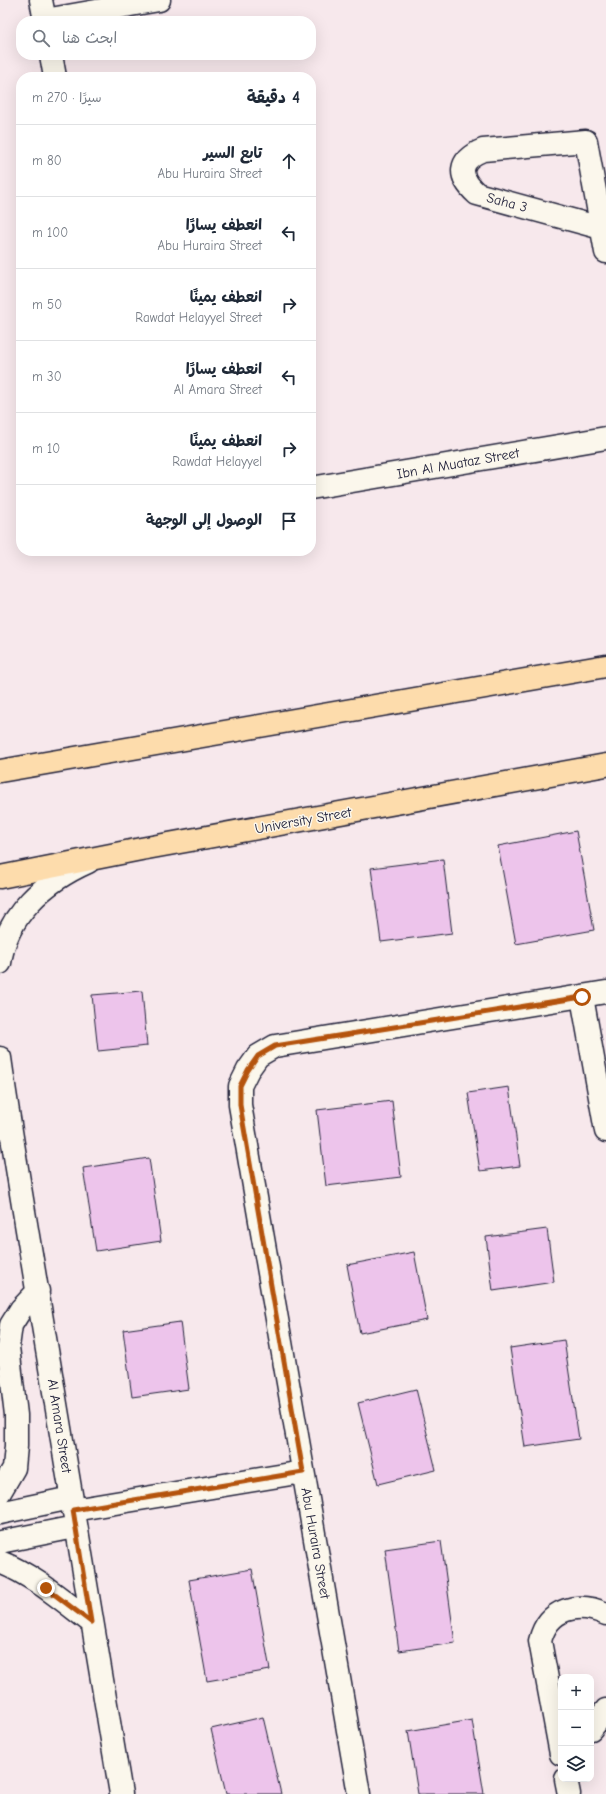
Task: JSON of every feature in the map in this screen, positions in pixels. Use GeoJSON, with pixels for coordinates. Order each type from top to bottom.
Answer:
{"type":"FeatureCollection","features":[{"type":"Feature","properties":{"kind":"main road"},"geometry":{"type":"LineString","coordinates":[[0,771],[606,666]]}},
{"type":"Feature","properties":{"kind":"main road","name":"University Street"},"geometry":{"type":"LineString","coordinates":[[0,877],[141,849],[606,765]]}},
{"type":"Feature","properties":{"kind":"street"},"geometry":{"type":"LineString","coordinates":[[44,14],[159,0]]}},
{"type":"Feature","properties":{"kind":"street"},"geometry":{"type":"LineString","coordinates":[[52,60],[54,72]]}},
{"type":"Feature","properties":{"kind":"street","name":"Saha 3"},"geometry":{"type":"LineString","coordinates":[[601,228],[476,194],[468,186],[464,178],[463,170],[466,160],[473,154],[483,150],[596,141],[601,228],[606,252]]}},
{"type":"Feature","properties":{"kind":"street","name":"Ibn Al Muataz Street"},"geometry":{"type":"LineString","coordinates":[[316,487],[606,438]]}},
{"type":"Feature","properties":{"kind":"street"},"geometry":{"type":"LineString","coordinates":[[0,963],[1,952],[14,920],[43,889],[75,868],[96,858],[141,849]]}},
{"type":"Feature","properties":{"kind":"street","name":"Abu Huraira Street"},"geometry":{"type":"LineString","coordinates":[[358,1794],[240,1105],[240,1086],[248,1070],[258,1056],[275,1046],[606,992]]}},
{"type":"Feature","properties":{"kind":"street"},"geometry":{"type":"LineString","coordinates":[[582,997],[606,1131]]}},
{"type":"Feature","properties":{"kind":"street","name":"Al Amara Street"},"geometry":{"type":"LineString","coordinates":[[0,1058],[11,1135],[38,1291],[91,1622],[121,1794]]}},
{"type":"Feature","properties":{"kind":"street"},"geometry":{"type":"LineString","coordinates":[[0,1492],[14,1468],[16,1446],[16,1415],[8,1347],[11,1325],[21,1309],[38,1291]]}},
{"type":"Feature","properties":{"kind":"street"},"geometry":{"type":"LineString","coordinates":[[0,1513],[73,1512],[303,1472]]}},
{"type":"Feature","properties":{"kind":"street"},"geometry":{"type":"LineString","coordinates":[[0,1542],[73,1512]]}},
{"type":"Feature","properties":{"kind":"street"},"geometry":{"type":"LineString","coordinates":[[0,1562],[46,1588],[91,1622]]}},
{"type":"Feature","properties":{"kind":"street"},"geometry":{"type":"LineString","coordinates":[[560,1746],[540,1640],[543,1629],[559,1613],[575,1607],[594,1609],[606,1614]]}},
{"type":"Feature","properties":{"kind":"street"},"geometry":{"type":"LineString","coordinates":[[594,1725],[606,1710]]}},
{"type":"Feature","properties":{"kind":"street"},"geometry":{"type":"LineString","coordinates":[[567,1782],[569,1794]]}},
{"type":"Feature","properties":{"kind":"building"},"geometry":{"type":"Polygon","coordinates":[[[576,831],[594,930],[516,944],[498,846],[576,831]]]}},
{"type":"Feature","properties":{"kind":"building"},"geometry":{"type":"Polygon","coordinates":[[[443,859],[452,933],[381,942],[371,868],[443,859]]]}},
{"type":"Feature","properties":{"kind":"building"},"geometry":{"type":"Polygon","coordinates":[[[142,991],[147,1046],[98,1051],[92,995],[142,991]]]}},
{"type":"Feature","properties":{"kind":"building"},"geometry":{"type":"Polygon","coordinates":[[[509,1087],[520,1166],[480,1171],[468,1093],[509,1087]]]}},
{"type":"Feature","properties":{"kind":"building"},"geometry":{"type":"Polygon","coordinates":[[[392,1101],[401,1177],[326,1186],[317,1110],[392,1101]]]}},
{"type":"Feature","properties":{"kind":"building"},"geometry":{"type":"Polygon","coordinates":[[[149,1158],[161,1241],[96,1251],[83,1168],[149,1158]]]}},
{"type":"Feature","properties":{"kind":"building"},"geometry":{"type":"Polygon","coordinates":[[[547,1229],[554,1282],[493,1291],[486,1237],[547,1229]]]}},
{"type":"Feature","properties":{"kind":"building"},"geometry":{"type":"Polygon","coordinates":[[[414,1252],[427,1320],[360,1333],[347,1265],[414,1252]]]}},
{"type":"Feature","properties":{"kind":"building"},"geometry":{"type":"Polygon","coordinates":[[[180,1322],[189,1389],[132,1397],[123,1330],[180,1322]]]}},
{"type":"Feature","properties":{"kind":"building"},"geometry":{"type":"Polygon","coordinates":[[[564,1340],[579,1439],[525,1447],[510,1348],[564,1340]]]}},
{"type":"Feature","properties":{"kind":"building"},"geometry":{"type":"Polygon","coordinates":[[[416,1389],[436,1470],[378,1484],[358,1403],[416,1389]]]}},
{"type":"Feature","properties":{"kind":"building"},"geometry":{"type":"Polygon","coordinates":[[[441,1541],[455,1643],[399,1651],[385,1549],[441,1541]]]}},
{"type":"Feature","properties":{"kind":"building"},"geometry":{"type":"Polygon","coordinates":[[[252,1569],[270,1670],[207,1681],[189,1580],[252,1569]]]}},
{"type":"Feature","properties":{"kind":"building"},"geometry":{"type":"Polygon","coordinates":[[[263,1717],[281,1794],[226,1794],[211,1729],[263,1717]]]}},
{"type":"Feature","properties":{"kind":"building"},"geometry":{"type":"Polygon","coordinates":[[[472,1720],[484,1794],[418,1794],[408,1731],[472,1720]]]}},
{"type":"Feature","properties":{"kind":"route"},"geometry":{"type":"LineString","coordinates":[[46,1588],[91,1622],[73,1510],[303,1472],[240,1105],[240,1086],[248,1070],[258,1056],[275,1046],[582,997]]}}]}
